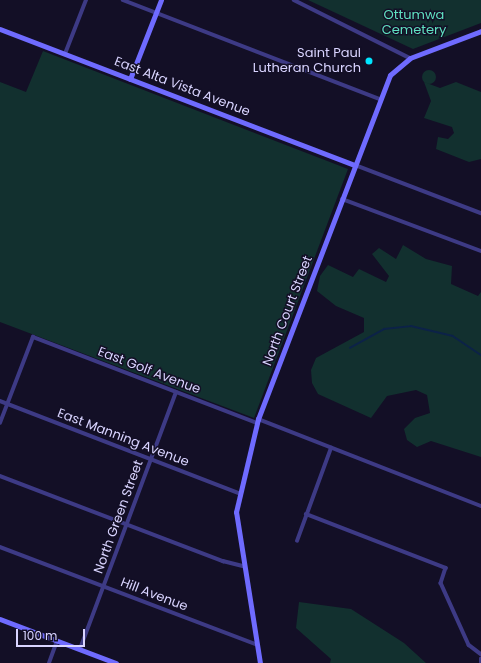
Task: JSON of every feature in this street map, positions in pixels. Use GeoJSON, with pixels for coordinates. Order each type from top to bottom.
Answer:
{"type":"FeatureCollection","features":[{"type":"Feature","properties":{"kind":"main road"},"geometry":{"type":"LineString","coordinates":[[130,79],[161,0]]}},
{"type":"Feature","properties":{"kind":"main road","name":"East Alta Vista Avenue"},"geometry":{"type":"LineString","coordinates":[[0,29],[356,165]]}},
{"type":"Feature","properties":{"kind":"main road","name":"North Court Street"},"geometry":{"type":"LineString","coordinates":[[260,663],[236,520],[238,493],[258,421],[380,99],[394,68],[410,58],[481,31]]}},
{"type":"Feature","properties":{"kind":"main road"},"geometry":{"type":"LineString","coordinates":[[0,619],[116,663]]}},
{"type":"Feature","properties":{"kind":"street"},"geometry":{"type":"LineString","coordinates":[[65,54],[86,0]]}},
{"type":"Feature","properties":{"kind":"street"},"geometry":{"type":"LineString","coordinates":[[123,0],[380,99]]}},
{"type":"Feature","properties":{"kind":"street"},"geometry":{"type":"LineString","coordinates":[[294,0],[410,58]]}},
{"type":"Feature","properties":{"kind":"street"},"geometry":{"type":"LineString","coordinates":[[356,165],[481,213]]}},
{"type":"Feature","properties":{"kind":"street"},"geometry":{"type":"LineString","coordinates":[[342,199],[481,251]]}},
{"type":"Feature","properties":{"kind":"street","name":"East Golf Avenue"},"geometry":{"type":"LineString","coordinates":[[7,404],[33,337],[176,392],[331,448],[480,506]]}},
{"type":"Feature","properties":{"kind":"street","name":"North Green Street"},"geometry":{"type":"LineString","coordinates":[[80,650],[176,392]]}},
{"type":"Feature","properties":{"kind":"street","name":"East Manning Avenue"},"geometry":{"type":"LineString","coordinates":[[0,401],[238,493]]}},
{"type":"Feature","properties":{"kind":"street"},"geometry":{"type":"LineString","coordinates":[[0,423],[7,404]]}},
{"type":"Feature","properties":{"kind":"street"},"geometry":{"type":"LineString","coordinates":[[297,541],[331,448]]}},
{"type":"Feature","properties":{"kind":"street"},"geometry":{"type":"LineString","coordinates":[[0,476],[127,525],[243,566]]}},
{"type":"Feature","properties":{"kind":"street"},"geometry":{"type":"LineString","coordinates":[[480,506],[481,500]]}},
{"type":"Feature","properties":{"kind":"street"},"geometry":{"type":"LineString","coordinates":[[306,514],[446,568],[441,583],[469,645],[481,654]]}},
{"type":"Feature","properties":{"kind":"street","name":"Hill Avenue"},"geometry":{"type":"LineString","coordinates":[[0,547],[256,644]]}},
{"type":"Feature","properties":{"kind":"street"},"geometry":{"type":"LineString","coordinates":[[49,663],[57,641]]}},
{"type":"Feature","properties":{"kind":"green space","name":"Ottumwa Cemetery"},"geometry":{"type":"Polygon","coordinates":[[[308,0],[481,0],[481,23],[413,49],[308,0]]]}},
{"type":"Feature","properties":{"kind":"green space"},"geometry":{"type":"Polygon","coordinates":[[[43,51],[348,169],[254,418],[0,322],[0,82],[26,92],[43,51]]]}},
{"type":"Feature","properties":{"kind":"green space"},"geometry":{"type":"Polygon","coordinates":[[[429,70],[434,72],[436,77],[434,82],[429,84],[424,82],[422,77],[424,72],[429,70]]]}},
{"type":"Feature","properties":{"kind":"green space"},"geometry":{"type":"Polygon","coordinates":[[[424,82],[440,88],[456,82],[481,92],[481,159],[469,162],[436,149],[438,137],[448,139],[454,133],[452,127],[424,118],[431,101],[424,82]]]}},
{"type":"Feature","properties":{"kind":"green space"},"geometry":{"type":"Polygon","coordinates":[[[403,245],[426,259],[452,266],[451,284],[478,296],[481,292],[481,457],[431,441],[417,447],[407,440],[404,429],[415,418],[430,413],[427,395],[416,390],[387,396],[371,418],[318,394],[312,383],[311,370],[316,358],[364,332],[364,318],[336,306],[317,291],[320,276],[328,265],[353,277],[359,269],[386,282],[389,276],[372,254],[379,248],[396,259],[403,245]]]}},
{"type":"Feature","properties":{"kind":"green space"},"geometry":{"type":"Polygon","coordinates":[[[299,602],[351,609],[404,643],[426,663],[330,663],[331,659],[296,628],[299,602]]]}},
{"type":"Feature","properties":{"kind":"waterway"},"geometry":{"type":"LineString","coordinates":[[350,348],[384,329],[411,326],[453,336],[481,355]]}},
{"type":"Feature","properties":{"kind":"place","name":"Saint Paul Lutheran Church"},"geometry":{"type":"Point","coordinates":[369,61]}}]}
